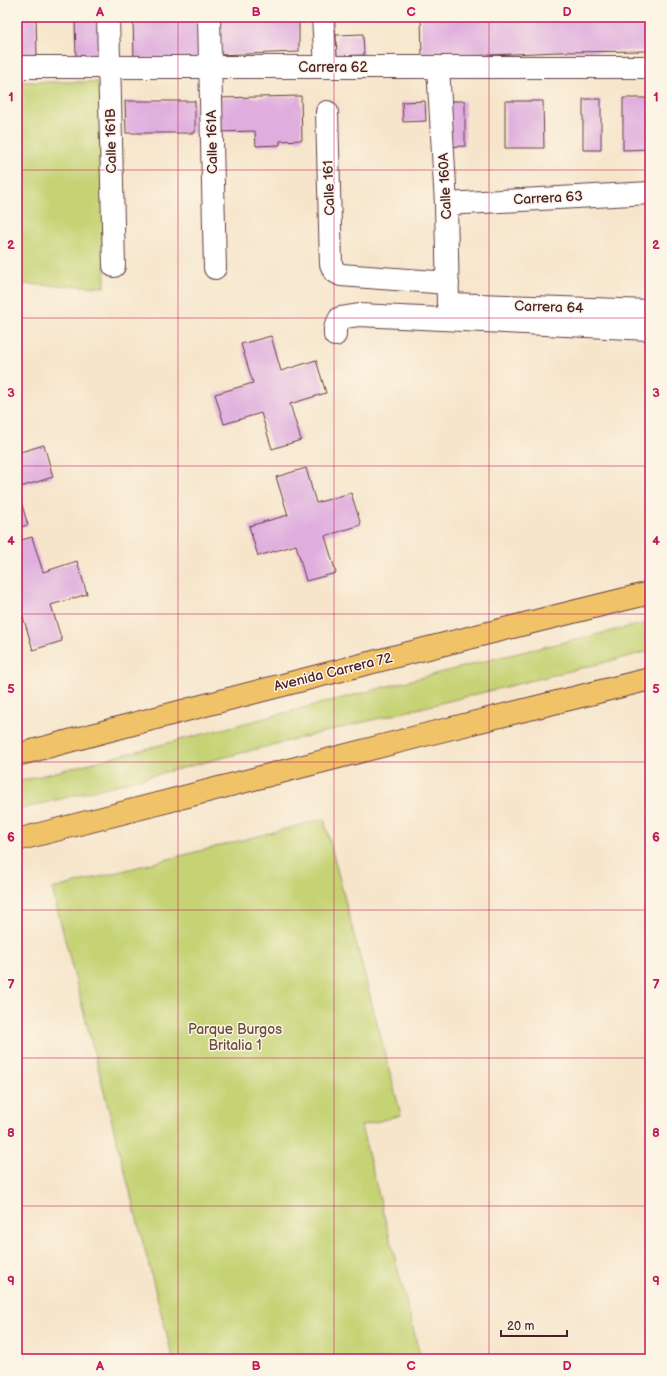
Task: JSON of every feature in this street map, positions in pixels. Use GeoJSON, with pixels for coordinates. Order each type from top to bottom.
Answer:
{"type":"FeatureCollection","features":[{"type":"Feature","properties":{"kind":"highway","name":"Avenida Carrera 72"},"geometry":{"type":"LineString","coordinates":[[17,756],[353,666],[650,593]]}},
{"type":"Feature","properties":{"kind":"highway"},"geometry":{"type":"LineString","coordinates":[[17,840],[432,733],[650,679]]}},
{"type":"Feature","properties":{"kind":"street","name":"Calle 161B"},"geometry":{"type":"LineString","coordinates":[[108,17],[114,266]]}},
{"type":"Feature","properties":{"kind":"street","name":"Calle 161A"},"geometry":{"type":"LineString","coordinates":[[209,17],[215,268]]}},
{"type":"Feature","properties":{"kind":"street"},"geometry":{"type":"LineString","coordinates":[[323,17],[326,67]]}},
{"type":"Feature","properties":{"kind":"street","name":"Carrera 62"},"geometry":{"type":"LineString","coordinates":[[17,67],[650,67]]}},
{"type":"Feature","properties":{"kind":"street","name":"Calle 160A"},"geometry":{"type":"LineString","coordinates":[[438,67],[446,204],[448,294]]}},
{"type":"Feature","properties":{"kind":"street","name":"Calle 161"},"geometry":{"type":"LineString","coordinates":[[327,112],[331,264]]}},
{"type":"Feature","properties":{"kind":"street","name":"Carrera 63"},"geometry":{"type":"LineString","coordinates":[[446,204],[650,193]]}},
{"type":"Feature","properties":{"kind":"street","name":"Carrera 64"},"geometry":{"type":"LineString","coordinates":[[331,264],[334,271],[341,275],[448,294],[650,311]]}},
{"type":"Feature","properties":{"kind":"street"},"geometry":{"type":"LineString","coordinates":[[334,335],[335,328],[340,318],[359,315],[650,329]]}},
{"type":"Feature","properties":{"kind":"green space"},"geometry":{"type":"Polygon","coordinates":[[[17,82],[102,82],[105,287],[17,284],[17,82]]]}},
{"type":"Feature","properties":{"kind":"green space"},"geometry":{"type":"Polygon","coordinates":[[[650,622],[650,651],[17,810],[17,782],[497,658],[650,622]]]}},
{"type":"Feature","properties":{"kind":"green space","name":"Parque Burgos Britalia 1"},"geometry":{"type":"Polygon","coordinates":[[[324,819],[401,1115],[361,1126],[421,1359],[173,1359],[52,889],[324,819]]]}},
{"type":"Feature","properties":{"kind":"building"},"geometry":{"type":"Polygon","coordinates":[[[17,17],[36,17],[37,56],[17,56],[17,17]]]}},
{"type":"Feature","properties":{"kind":"building"},"geometry":{"type":"Polygon","coordinates":[[[75,17],[100,17],[101,59],[76,60],[75,17]]]}},
{"type":"Feature","properties":{"kind":"building"},"geometry":{"type":"Polygon","coordinates":[[[133,17],[201,17],[201,58],[134,59],[133,17]]]}},
{"type":"Feature","properties":{"kind":"building"},"geometry":{"type":"Polygon","coordinates":[[[214,17],[299,17],[299,52],[216,55],[214,17]]]}},
{"type":"Feature","properties":{"kind":"building"},"geometry":{"type":"Polygon","coordinates":[[[421,17],[650,17],[650,51],[559,52],[422,58],[421,17]]]}},
{"type":"Feature","properties":{"kind":"building"},"geometry":{"type":"Polygon","coordinates":[[[363,34],[364,55],[337,56],[336,35],[363,34]]]}},
{"type":"Feature","properties":{"kind":"building"},"geometry":{"type":"Polygon","coordinates":[[[301,96],[302,140],[280,141],[280,145],[256,146],[255,131],[218,132],[218,98],[301,96]]]}},
{"type":"Feature","properties":{"kind":"building"},"geometry":{"type":"Polygon","coordinates":[[[623,98],[650,98],[650,149],[623,150],[623,98]]]}},
{"type":"Feature","properties":{"kind":"building"},"geometry":{"type":"Polygon","coordinates":[[[583,99],[601,99],[601,150],[583,150],[583,99]]]}},
{"type":"Feature","properties":{"kind":"building"},"geometry":{"type":"Polygon","coordinates":[[[125,101],[195,101],[195,133],[126,133],[125,101]]]}},
{"type":"Feature","properties":{"kind":"building"},"geometry":{"type":"Polygon","coordinates":[[[425,101],[426,121],[403,122],[402,102],[425,101]]]}},
{"type":"Feature","properties":{"kind":"building"},"geometry":{"type":"Polygon","coordinates":[[[444,101],[465,101],[465,146],[444,147],[444,101]]]}},
{"type":"Feature","properties":{"kind":"building"},"geometry":{"type":"Polygon","coordinates":[[[505,101],[543,101],[544,148],[505,148],[505,101]]]}},
{"type":"Feature","properties":{"kind":"building"},"geometry":{"type":"Polygon","coordinates":[[[271,336],[281,371],[316,360],[326,393],[290,404],[301,440],[272,449],[261,413],[224,424],[215,394],[253,383],[241,344],[271,336]]]}},
{"type":"Feature","properties":{"kind":"building"},"geometry":{"type":"Polygon","coordinates":[[[44,445],[53,477],[17,488],[17,453],[44,445]]]}},
{"type":"Feature","properties":{"kind":"building"},"geometry":{"type":"Polygon","coordinates":[[[306,468],[316,503],[351,493],[361,525],[325,536],[336,573],[306,581],[296,545],[258,556],[249,526],[288,515],[276,477],[306,468]]]}},
{"type":"Feature","properties":{"kind":"building"},"geometry":{"type":"Polygon","coordinates":[[[17,489],[28,525],[17,528],[17,489]]]}},
{"type":"Feature","properties":{"kind":"building"},"geometry":{"type":"Polygon","coordinates":[[[32,537],[43,572],[77,561],[87,594],[51,605],[62,641],[33,650],[22,613],[17,615],[17,541],[32,537]]]}}]}
